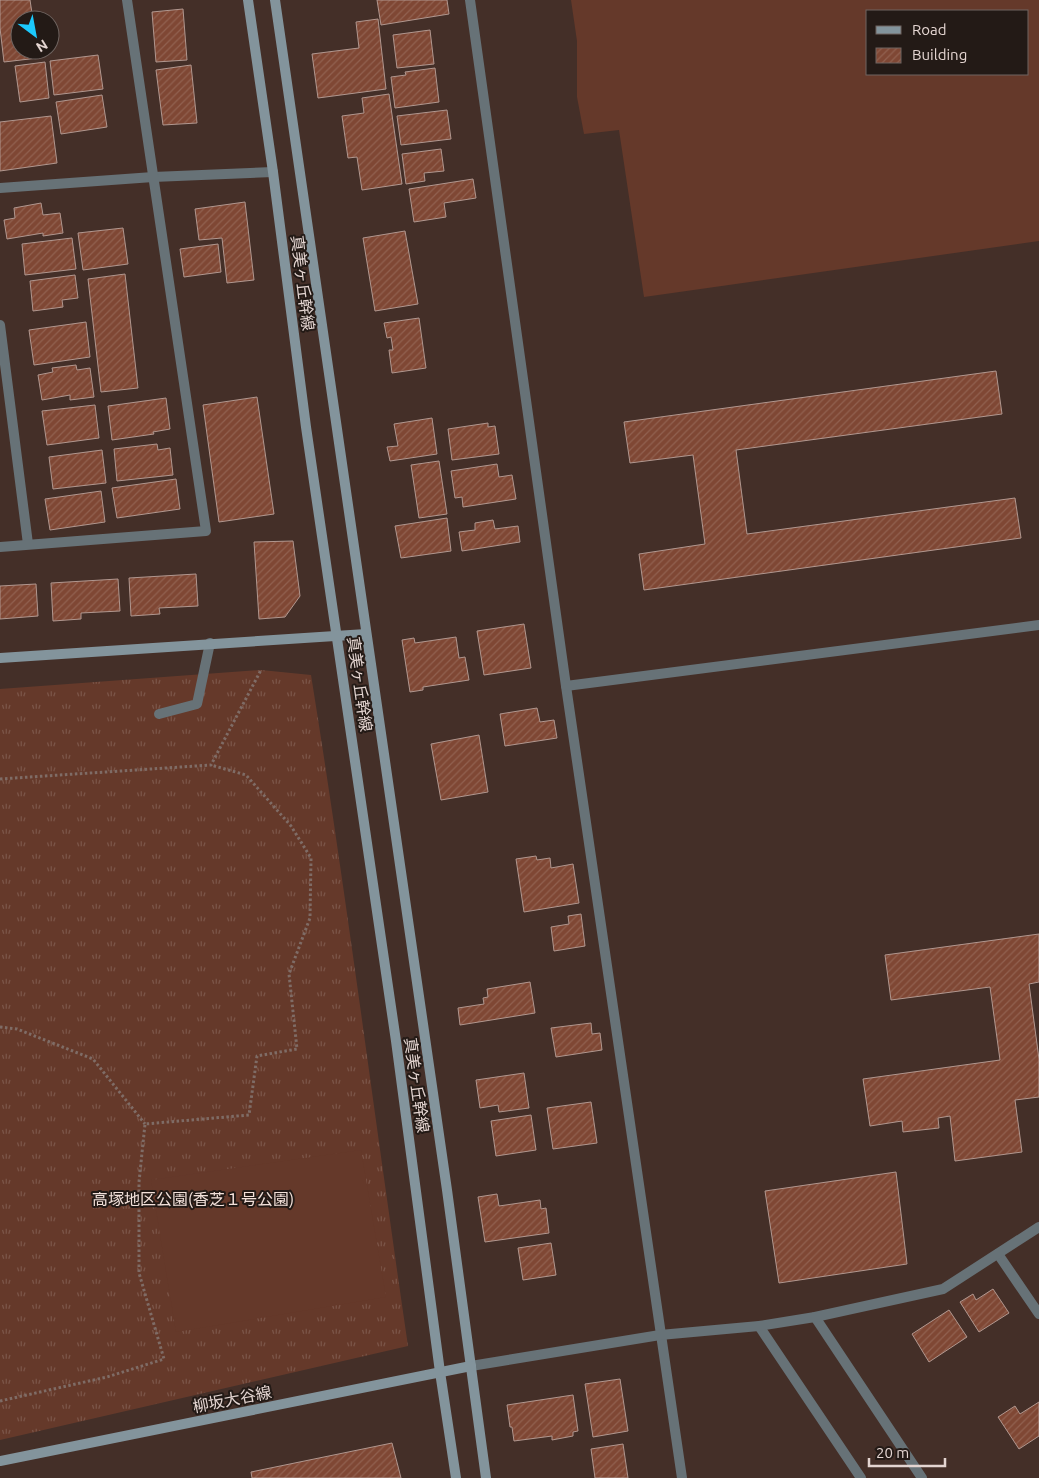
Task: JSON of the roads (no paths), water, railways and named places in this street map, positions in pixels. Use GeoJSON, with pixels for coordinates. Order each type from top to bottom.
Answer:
{"type":"FeatureCollection","features":[{"type":"Feature","properties":{"kind":"street"},"geometry":{"type":"LineString","coordinates":[[0,547],[206,531],[126,0]]}},
{"type":"Feature","properties":{"kind":"street","name":"真美ヶ丘幹線"},"geometry":{"type":"LineString","coordinates":[[248,0],[274,172],[306,427],[396,1041],[456,1478]]}},
{"type":"Feature","properties":{"kind":"street","name":"真美ヶ丘幹線"},"geometry":{"type":"LineString","coordinates":[[276,0],[486,1478]]}},
{"type":"Feature","properties":{"kind":"street"},"geometry":{"type":"LineString","coordinates":[[470,0],[566,686],[682,1478]]}},
{"type":"Feature","properties":{"kind":"street"},"geometry":{"type":"LineString","coordinates":[[0,188],[153,177],[274,172]]}},
{"type":"Feature","properties":{"kind":"street"},"geometry":{"type":"LineString","coordinates":[[0,325],[28,544]]}},
{"type":"Feature","properties":{"kind":"street"},"geometry":{"type":"LineString","coordinates":[[566,686],[1039,626]]}},
{"type":"Feature","properties":{"kind":"street"},"geometry":{"type":"LineString","coordinates":[[0,658],[366,634]]}},
{"type":"Feature","properties":{"kind":"street"},"geometry":{"type":"LineString","coordinates":[[159,714],[197,704],[210,643]]}},
{"type":"Feature","properties":{"kind":"street"},"geometry":{"type":"LineString","coordinates":[[471,1366],[660,1335],[759,1326],[815,1317],[943,1289],[1039,1227]]}},
{"type":"Feature","properties":{"kind":"street"},"geometry":{"type":"LineString","coordinates":[[998,1254],[1039,1314]]}},
{"type":"Feature","properties":{"kind":"street"},"geometry":{"type":"LineString","coordinates":[[815,1317],[922,1478]]}},
{"type":"Feature","properties":{"kind":"street"},"geometry":{"type":"LineString","coordinates":[[759,1326],[861,1478]]}},
{"type":"Feature","properties":{"kind":"street","name":"柳坂大谷線"},"geometry":{"type":"LineString","coordinates":[[0,1461],[471,1366]]}},
{"type":"Feature","properties":{"kind":"park label","name":"高塚地区公園(香芝１号公園)"},"geometry":{"type":"Point","coordinates":[193,1199]}}]}
